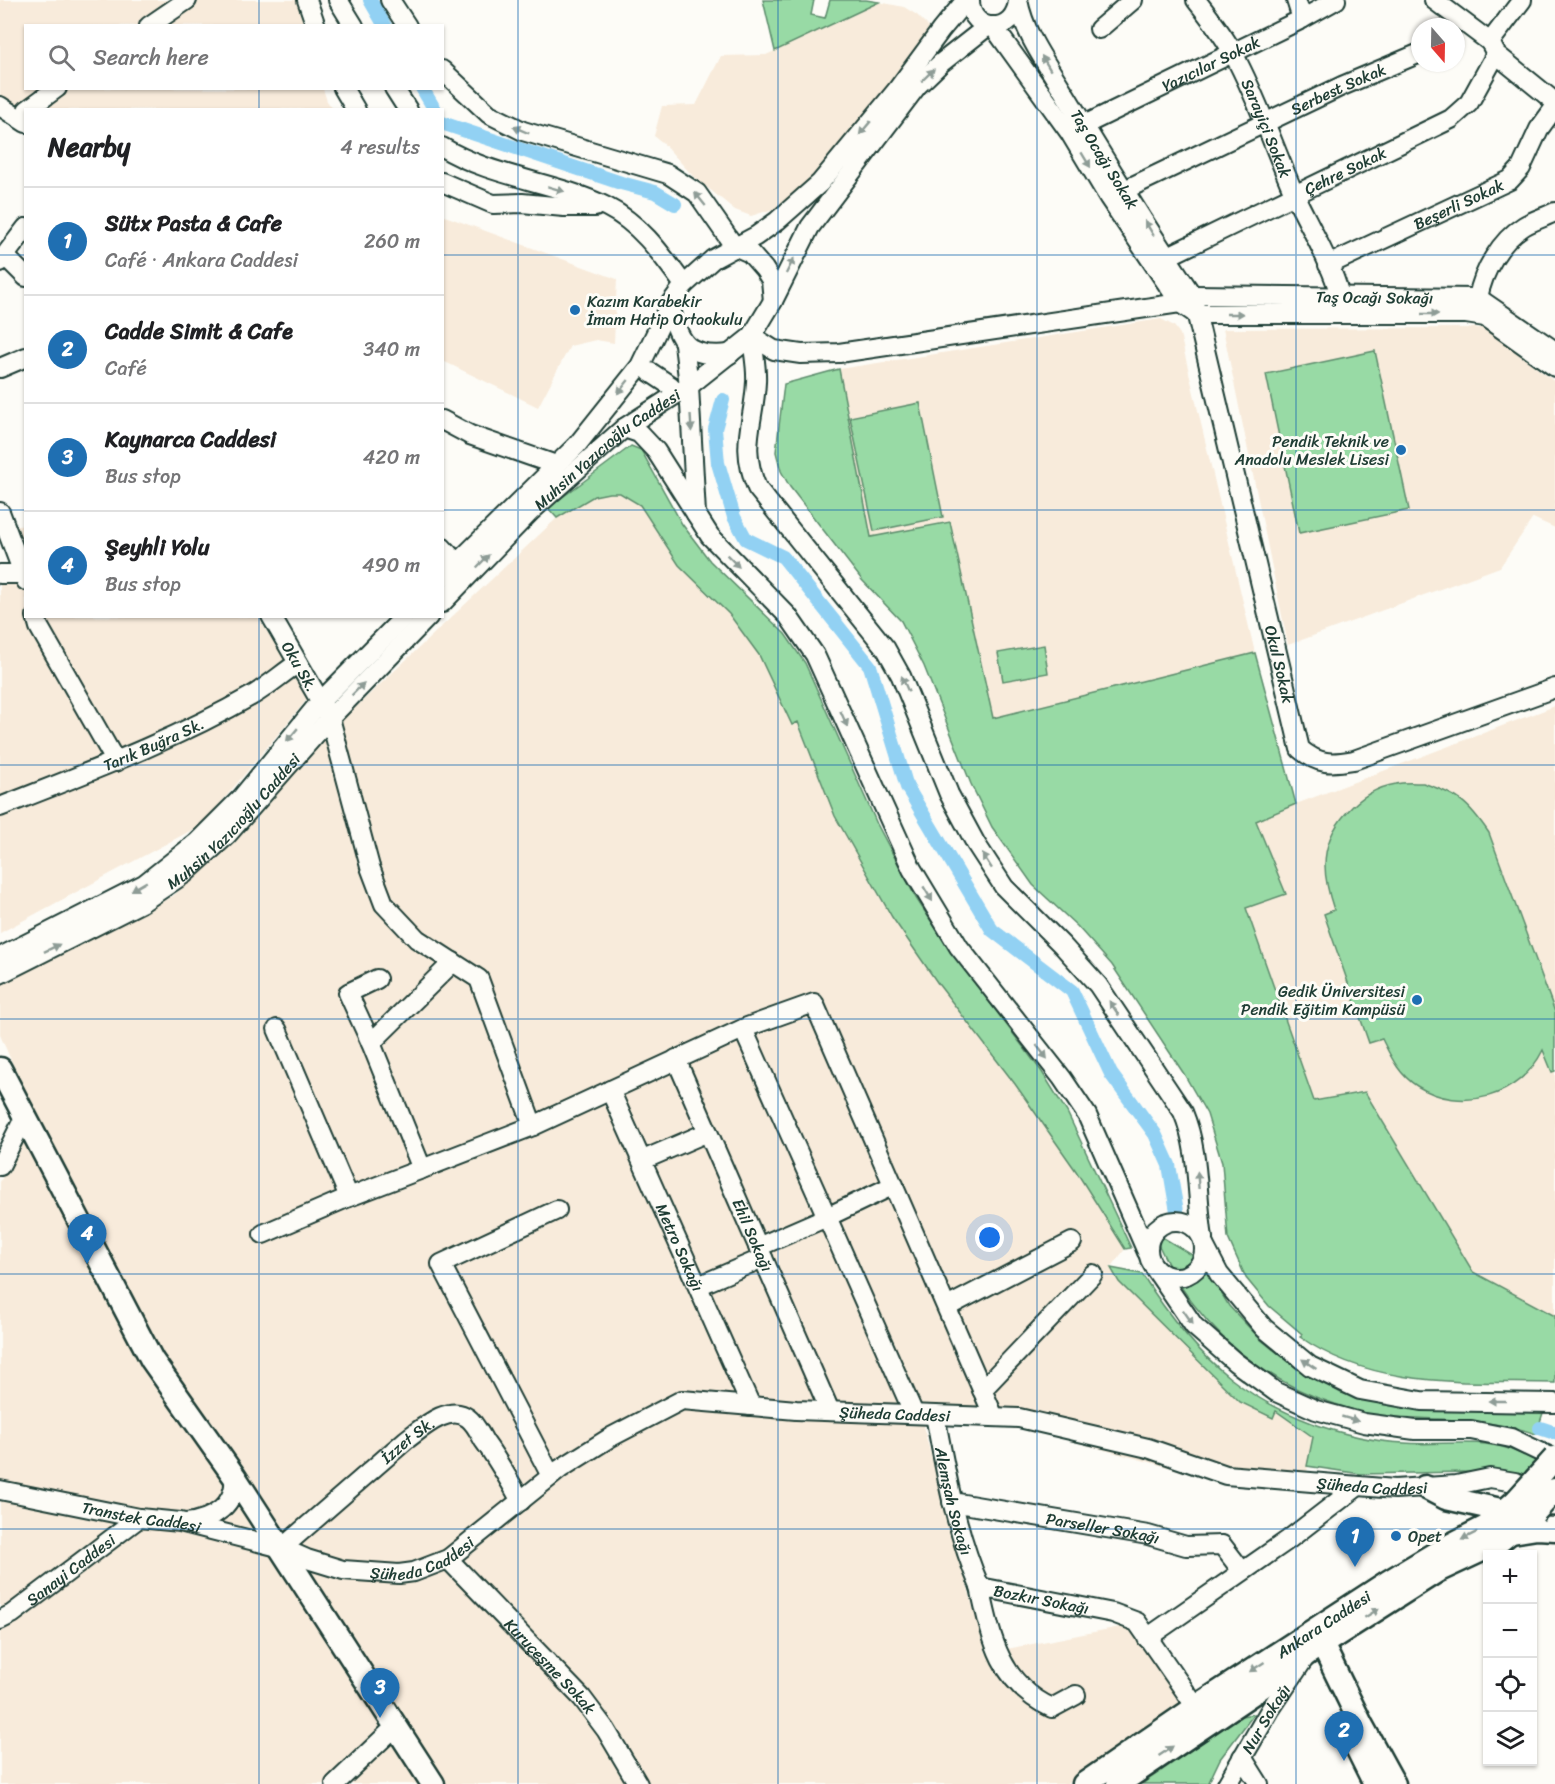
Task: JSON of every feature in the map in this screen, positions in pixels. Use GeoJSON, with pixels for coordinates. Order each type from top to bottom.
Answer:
{"type":"FeatureCollection","features":[{"type":"Feature","properties":{"kind":"main road"},"geometry":{"type":"LineString","coordinates":[[0,1069],[152,1360],[282,1548],[433,1784]]}},
{"type":"Feature","properties":{"kind":"main road","name":"Ankara Caddesi"},"geometry":{"type":"LineString","coordinates":[[1517,1514],[1555,1458]]}},
{"type":"Feature","properties":{"kind":"main road"},"geometry":{"type":"LineString","coordinates":[[1425,1487],[1446,1498],[1517,1514],[1537,1528],[1555,1528]]}},
{"type":"Feature","properties":{"kind":"main road","name":"Ankara Caddesi"},"geometry":{"type":"LineString","coordinates":[[1118,1784],[1253,1693],[1388,1582],[1443,1549],[1517,1514],[1555,1490]]}},
{"type":"Feature","properties":{"kind":"main road"},"geometry":{"type":"LineString","coordinates":[[1312,1644],[1375,1784]]}},
{"type":"Feature","properties":{"kind":"main road"},"geometry":{"type":"LineString","coordinates":[[1312,1644],[1361,1724],[1394,1784]]}},
{"type":"Feature","properties":{"kind":"main road","name":"Ankara Caddesi"},"geometry":{"type":"LineString","coordinates":[[1084,1784],[1196,1707],[1312,1644]]}},
{"type":"Feature","properties":{"kind":"street"},"geometry":{"type":"LineString","coordinates":[[152,24],[187,0]]}},
{"type":"Feature","properties":{"kind":"street"},"geometry":{"type":"LineString","coordinates":[[307,0],[315,24]]}},
{"type":"Feature","properties":{"kind":"street"},"geometry":{"type":"LineString","coordinates":[[338,0],[353,24]]}},
{"type":"Feature","properties":{"kind":"street"},"geometry":{"type":"LineString","coordinates":[[390,0],[406,24]]}},
{"type":"Feature","properties":{"kind":"street","name":"Taş Ocağı Sokak"},"geometry":{"type":"LineString","coordinates":[[968,0],[976,19],[990,26],[1077,129]]}},
{"type":"Feature","properties":{"kind":"street","name":"Muhsin Yazıcıoğlu Caddesi"},"geometry":{"type":"LineString","coordinates":[[444,576],[577,445],[640,366],[670,304],[684,285],[706,263],[756,236],[777,221],[820,183],[896,91],[941,30],[968,0]]}},
{"type":"Feature","properties":{"kind":"street","name":"Taş Ocağı Sokak"},"geometry":{"type":"LineString","coordinates":[[1017,0],[1077,129],[1159,260],[1196,314]]}},
{"type":"Feature","properties":{"kind":"street","name":"Muhsin Yazıcıoğlu Caddesi"},"geometry":{"type":"LineString","coordinates":[[444,601],[530,512],[624,428],[752,336],[773,301],[810,227],[917,86],[941,63],[990,26],[1003,25],[1009,21],[1017,8],[1017,0]]}},
{"type":"Feature","properties":{"kind":"street"},"geometry":{"type":"LineString","coordinates":[[1099,29],[1133,0]]}},
{"type":"Feature","properties":{"kind":"street","name":"Sarayiçi Sokak"},"geometry":{"type":"LineString","coordinates":[[1196,0],[1233,53],[1266,122],[1275,150],[1328,265],[1341,305]]}},
{"type":"Feature","properties":{"kind":"street"},"geometry":{"type":"LineString","coordinates":[[1296,0],[1302,19]]}},
{"type":"Feature","properties":{"kind":"street","name":"Yazıcılar Sokak"},"geometry":{"type":"LineString","coordinates":[[1077,129],[1302,19],[1336,0]]}},
{"type":"Feature","properties":{"kind":"street"},"geometry":{"type":"LineString","coordinates":[[1434,0],[1452,18]]}},
{"type":"Feature","properties":{"kind":"street","name":"Çehre Sokak"},"geometry":{"type":"LineString","coordinates":[[1159,260],[1451,119],[1469,102],[1493,48],[1522,0]]}},
{"type":"Feature","properties":{"kind":"street"},"geometry":{"type":"LineString","coordinates":[[1465,29],[1493,48],[1555,105]]}},
{"type":"Feature","properties":{"kind":"street","name":"Serbest Sokak"},"geometry":{"type":"LineString","coordinates":[[1117,193],[1349,83],[1411,57]]}},
{"type":"Feature","properties":{"kind":"street"},"geometry":{"type":"LineString","coordinates":[[444,72],[489,114],[523,131],[668,174],[696,193],[734,246],[750,253],[764,269],[771,280],[773,301]]}},
{"type":"Feature","properties":{"kind":"street"},"geometry":{"type":"LineString","coordinates":[[33,108],[55,90]]}},
{"type":"Feature","properties":{"kind":"street"},"geometry":{"type":"LineString","coordinates":[[344,90],[355,108]]}},
{"type":"Feature","properties":{"kind":"street"},"geometry":{"type":"LineString","coordinates":[[395,90],[407,108]]}},
{"type":"Feature","properties":{"kind":"street","name":"Beşerli Sokak"},"geometry":{"type":"LineString","coordinates":[[1328,265],[1510,180],[1521,168],[1539,129],[1555,105]]}},
{"type":"Feature","properties":{"kind":"street"},"geometry":{"type":"LineString","coordinates":[[0,106],[24,115]]}},
{"type":"Feature","properties":{"kind":"street"},"geometry":{"type":"LineString","coordinates":[[444,148],[457,156],[496,170],[608,207],[650,239],[684,285]]}},
{"type":"Feature","properties":{"kind":"street"},"geometry":{"type":"LineString","coordinates":[[444,183],[494,204],[608,207]]}},
{"type":"Feature","properties":{"kind":"street"},"geometry":{"type":"LineString","coordinates":[[1555,212],[1521,228],[1511,238],[1484,273],[1478,298],[1555,351]]}},
{"type":"Feature","properties":{"kind":"street"},"geometry":{"type":"LineString","coordinates":[[24,231],[2,259],[24,276]]}},
{"type":"Feature","properties":{"kind":"street","name":"Taş Ocağı Sokağı"},"geometry":{"type":"LineString","coordinates":[[752,336],[774,350],[801,354],[839,353],[1186,299],[1341,305],[1478,298]]}},
{"type":"Feature","properties":{"kind":"street"},"geometry":{"type":"LineString","coordinates":[[670,304],[678,336],[684,344],[706,354],[730,354]]}},
{"type":"Feature","properties":{"kind":"street"},"geometry":{"type":"LineString","coordinates":[[1196,314],[1341,305],[1466,314],[1485,317],[1555,367]]}},
{"type":"Feature","properties":{"kind":"street","name":"Okul Sokak"},"geometry":{"type":"LineString","coordinates":[[1196,314],[1300,749],[1311,759],[1325,762],[1354,760],[1555,688]]}},
{"type":"Feature","properties":{"kind":"street"},"geometry":{"type":"LineString","coordinates":[[752,336],[756,382],[747,445],[749,469],[757,488],[886,649],[901,676],[949,794],[976,844],[1004,887],[1098,985],[1183,1112],[1195,1151],[1204,1257],[1192,1272],[1183,1276],[1173,1277],[1155,1269]]}},
{"type":"Feature","properties":{"kind":"street"},"geometry":{"type":"LineString","coordinates":[[684,344],[680,386],[696,516]]}},
{"type":"Feature","properties":{"kind":"street"},"geometry":{"type":"LineString","coordinates":[[0,368],[24,358]]}},
{"type":"Feature","properties":{"kind":"street"},"geometry":{"type":"LineString","coordinates":[[650,372],[680,386]]}},
{"type":"Feature","properties":{"kind":"street"},"geometry":{"type":"LineString","coordinates":[[444,421],[470,435],[556,465]]}},
{"type":"Feature","properties":{"kind":"street"},"geometry":{"type":"LineString","coordinates":[[624,428],[639,433],[656,451],[696,516],[725,553],[788,616],[815,655],[912,868],[960,947],[1062,1078],[1087,1115],[1155,1269],[1194,1326],[1235,1362],[1276,1392],[1316,1410],[1364,1424],[1415,1430],[1471,1430],[1511,1438],[1555,1458]]}},
{"type":"Feature","properties":{"kind":"street"},"geometry":{"type":"LineString","coordinates":[[0,512],[24,574]]}},
{"type":"Feature","properties":{"kind":"street"},"geometry":{"type":"LineString","coordinates":[[444,549],[457,563]]}},
{"type":"Feature","properties":{"kind":"street"},"geometry":{"type":"LineString","coordinates":[[0,574],[24,577]]}},
{"type":"Feature","properties":{"kind":"street"},"geometry":{"type":"LineString","coordinates":[[37,618],[39,627],[116,762]]}},
{"type":"Feature","properties":{"kind":"street","name":"Oku Sk."},"geometry":{"type":"LineString","coordinates":[[272,618],[325,710],[370,867],[384,904],[417,939],[479,979],[533,1126]]}},
{"type":"Feature","properties":{"kind":"street","name":"Muhsin Yazıcıoğlu Caddesi"},"geometry":{"type":"LineString","coordinates":[[0,974],[141,903],[184,874],[227,836],[325,710],[403,618]]}},
{"type":"Feature","properties":{"kind":"street","name":"Muhsin Yazıcıoğlu Caddesi"},"geometry":{"type":"LineString","coordinates":[[0,957],[144,884],[197,842],[325,710],[427,618]]}},
{"type":"Feature","properties":{"kind":"street","name":"Tarık Buğra Sk."},"geometry":{"type":"LineString","coordinates":[[0,807],[116,762],[254,694],[298,663]]}},
{"type":"Feature","properties":{"kind":"street"},"geometry":{"type":"LineString","coordinates":[[371,1043],[453,962]]}},
{"type":"Feature","properties":{"kind":"street"},"geometry":{"type":"LineString","coordinates":[[377,979],[348,993],[371,1043],[422,1169]]}},
{"type":"Feature","properties":{"kind":"street"},"geometry":{"type":"LineString","coordinates":[[263,1234],[349,1197],[533,1126],[743,1029],[814,1003],[994,1417]]}},
{"type":"Feature","properties":{"kind":"street"},"geometry":{"type":"LineString","coordinates":[[277,1029],[349,1197]]}},
{"type":"Feature","properties":{"kind":"street"},"geometry":{"type":"LineString","coordinates":[[743,1029],[914,1414]]}},
{"type":"Feature","properties":{"kind":"street","name":"Ehil Sokağı"},"geometry":{"type":"LineString","coordinates":[[676,1059],[830,1411]]}},
{"type":"Feature","properties":{"kind":"street","name":"Metro Sokağı"},"geometry":{"type":"LineString","coordinates":[[610,1090],[751,1406]]}},
{"type":"Feature","properties":{"kind":"street"},"geometry":{"type":"LineString","coordinates":[[0,1166],[24,1118]]}},
{"type":"Feature","properties":{"kind":"street"},"geometry":{"type":"LineString","coordinates":[[643,1160],[708,1132]]}},
{"type":"Feature","properties":{"kind":"street"},"geometry":{"type":"LineString","coordinates":[[698,1286],[827,1217],[894,1185]]}},
{"type":"Feature","properties":{"kind":"street"},"geometry":{"type":"LineString","coordinates":[[551,1476],[441,1264],[557,1210]]}},
{"type":"Feature","properties":{"kind":"street"},"geometry":{"type":"LineString","coordinates":[[1148,1252],[1151,1234],[1157,1227],[1174,1220],[1191,1224],[1204,1242],[1219,1274],[1264,1328],[1310,1366],[1360,1390],[1421,1401],[1555,1403]]}},
{"type":"Feature","properties":{"kind":"street"},"geometry":{"type":"LineString","coordinates":[[946,1307],[1072,1242]]}},
{"type":"Feature","properties":{"kind":"street"},"geometry":{"type":"LineString","coordinates":[[982,1390],[1093,1274]]}},
{"type":"Feature","properties":{"kind":"street","name":"Şüheda Caddesi"},"geometry":{"type":"LineString","coordinates":[[282,1548],[307,1559],[343,1570],[399,1574],[414,1572],[448,1559],[551,1476],[611,1437],[682,1400],[830,1411],[1019,1418],[1148,1448],[1226,1475],[1395,1488],[1455,1485],[1490,1478],[1515,1482],[1555,1496]]}},
{"type":"Feature","properties":{"kind":"street","name":"İzzet Sk."},"geometry":{"type":"LineString","coordinates":[[282,1548],[406,1440],[424,1426],[444,1415],[457,1414],[469,1418],[500,1463],[521,1501]]}},
{"type":"Feature","properties":{"kind":"street","name":"Alemşah Sokağı"},"geometry":{"type":"LineString","coordinates":[[935,1415],[952,1503],[967,1556],[980,1587]]}},
{"type":"Feature","properties":{"kind":"street"},"geometry":{"type":"LineString","coordinates":[[180,1522],[203,1520],[220,1511],[232,1496],[235,1487],[234,1476]]}},
{"type":"Feature","properties":{"kind":"street"},"geometry":{"type":"LineString","coordinates":[[1147,1638],[1288,1540],[1358,1486]]}},
{"type":"Feature","properties":{"kind":"street","name":"Transtek Caddesi"},"geometry":{"type":"LineString","coordinates":[[0,1490],[139,1518],[180,1522],[282,1548]]}},
{"type":"Feature","properties":{"kind":"street","name":"Parseller Sokağı"},"geometry":{"type":"LineString","coordinates":[[952,1503],[1148,1535],[1186,1546],[1222,1545],[1242,1571]]}},
{"type":"Feature","properties":{"kind":"street","name":"Sanayi Caddesi"},"geometry":{"type":"LineString","coordinates":[[0,1620],[12,1614],[139,1518]]}},
{"type":"Feature","properties":{"kind":"street","name":"Kuruçeşme Sokak"},"geometry":{"type":"LineString","coordinates":[[448,1559],[582,1698],[606,1730],[638,1784]]}},
{"type":"Feature","properties":{"kind":"street","name":"Bozkır Sokağı"},"geometry":{"type":"LineString","coordinates":[[1076,1695],[1052,1707],[1035,1700],[1017,1684],[995,1650],[980,1587],[1113,1614],[1137,1622],[1196,1707]]}},
{"type":"Feature","properties":{"kind":"street","name":"Nur Sokağı"},"geometry":{"type":"LineString","coordinates":[[1227,1784],[1312,1644]]}},
{"type":"Feature","properties":{"kind":"street"},"geometry":{"type":"LineString","coordinates":[[1253,1693],[1267,1696],[1270,1710]]}},
{"type":"Feature","properties":{"kind":"street"},"geometry":{"type":"LineString","coordinates":[[335,1784],[395,1727]]}},
{"type":"Feature","properties":{"kind":"street"},"geometry":{"type":"LineString","coordinates":[[1242,1757],[1259,1784]]}},
{"type":"Feature","properties":{"kind":"shaded area"},"geometry":{"type":"Polygon","coordinates":[[[0,0],[296,0],[304,24],[24,24],[24,90],[323,90],[332,108],[24,108],[24,131],[3,117],[0,119],[0,0]]]}},
{"type":"Feature","properties":{"kind":"shaded area"},"geometry":{"type":"Polygon","coordinates":[[[879,2],[904,7],[917,15],[937,35],[827,162],[780,207],[751,216],[735,210],[692,175],[654,136],[662,106],[696,105],[721,56],[766,55],[879,2]]]}},
{"type":"Feature","properties":{"kind":"shaded area"},"geometry":{"type":"Polygon","coordinates":[[[444,216],[617,279],[614,343],[596,340],[570,346],[538,407],[444,361],[444,216]]]}},
{"type":"Feature","properties":{"kind":"shaded area"},"geometry":{"type":"Polygon","coordinates":[[[1161,319],[1174,326],[1180,334],[1255,653],[993,718],[950,523],[871,537],[839,369],[1161,319]]]}},
{"type":"Feature","properties":{"kind":"shaded area","name":"Pendik Teknik ve Anadolu Meslek Lisesi"},"geometry":{"type":"Polygon","coordinates":[[[1484,328],[1555,382],[1555,528],[1533,518],[1500,567],[1288,645],[1223,329],[1484,328]]]}},
{"type":"Feature","properties":{"kind":"shaded area"},"geometry":{"type":"Polygon","coordinates":[[[620,493],[640,505],[679,565],[729,614],[759,655],[792,725],[797,721],[835,816],[939,985],[1015,1084],[1076,1171],[1125,1249],[1111,1268],[1119,1282],[1240,1402],[1273,1418],[1275,1411],[1313,1437],[1304,1489],[1227,1483],[1008,1424],[923,1426],[986,1653],[1130,1625],[1182,1707],[1067,1784],[0,1784],[0,1182],[35,1115],[0,1035],[0,984],[173,896],[217,857],[322,739],[557,518],[594,496],[620,493]]]}},
{"type":"Feature","properties":{"kind":"shaded area"},"geometry":{"type":"Polygon","coordinates":[[[24,525],[24,557],[12,527],[24,525]]]}},
{"type":"Feature","properties":{"kind":"shaded area"},"geometry":{"type":"Polygon","coordinates":[[[24,564],[24,618],[259,618],[309,697],[203,824],[0,933],[0,566],[24,564]]]}},
{"type":"Feature","properties":{"kind":"shaded area","name":"Gedik Üniversitesi Pendik Eğitim Kampüsü"},"geometry":{"type":"Polygon","coordinates":[[[1555,706],[1555,1316],[1473,1272],[1365,1092],[1315,1102],[1246,908],[1285,893],[1256,821],[1555,706]]]}},
{"type":"Feature","properties":{"kind":"green space"},"geometry":{"type":"Polygon","coordinates":[[[763,0],[814,0],[811,15],[825,18],[830,0],[879,2],[775,51],[763,0]]]}},
{"type":"Feature","properties":{"kind":"green space"},"geometry":{"type":"Polygon","coordinates":[[[1375,351],[1409,510],[1299,533],[1266,374],[1375,351]]]}},
{"type":"Feature","properties":{"kind":"green space"},"geometry":{"type":"Polygon","coordinates":[[[839,369],[871,537],[950,522],[993,718],[1255,653],[1296,804],[1256,821],[1286,894],[1246,908],[1314,1101],[1365,1092],[1473,1272],[1555,1316],[1555,1383],[1456,1382],[1391,1374],[1360,1366],[1329,1354],[1300,1337],[1302,1334],[1269,1306],[1246,1278],[1228,1238],[1222,1163],[1207,1114],[1184,1074],[1112,965],[1077,926],[1033,885],[992,827],[971,784],[924,666],[901,621],[862,580],[790,487],[781,471],[776,452],[784,384],[839,369]]]}},
{"type":"Feature","properties":{"kind":"green space"},"geometry":{"type":"Polygon","coordinates":[[[920,403],[943,517],[874,531],[850,417],[920,403]]]}},
{"type":"Feature","properties":{"kind":"green space"},"geometry":{"type":"Polygon","coordinates":[[[631,446],[641,450],[682,524],[710,561],[785,634],[805,663],[877,824],[916,898],[948,947],[1042,1072],[1067,1112],[1131,1248],[1125,1249],[1076,1171],[1015,1084],[939,985],[892,917],[835,816],[798,722],[792,725],[759,655],[729,614],[679,565],[640,505],[620,493],[594,496],[557,518],[548,508],[631,446]]]}},
{"type":"Feature","properties":{"kind":"green space"},"geometry":{"type":"Polygon","coordinates":[[[1044,645],[1048,673],[1003,681],[998,653],[1044,645]]]}},
{"type":"Feature","properties":{"kind":"green space"},"geometry":{"type":"Polygon","coordinates":[[[1423,783],[1462,801],[1489,833],[1555,1012],[1555,1071],[1552,1072],[1543,1050],[1533,1066],[1520,1079],[1488,1096],[1452,1099],[1434,1094],[1411,1082],[1400,1071],[1382,1039],[1369,1043],[1324,914],[1334,910],[1326,876],[1327,851],[1331,837],[1347,812],[1357,802],[1382,788],[1396,784],[1423,783]]]}},
{"type":"Feature","properties":{"kind":"green space"},"geometry":{"type":"Polygon","coordinates":[[[1152,1231],[1202,1261],[1229,1306],[1260,1339],[1295,1367],[1341,1393],[1389,1402],[1544,1410],[1536,1434],[1496,1424],[1369,1414],[1315,1397],[1295,1388],[1258,1366],[1224,1338],[1209,1322],[1188,1298],[1152,1231]]]}},
{"type":"Feature","properties":{"kind":"green space"},"geometry":{"type":"Polygon","coordinates":[[[1111,1268],[1142,1274],[1182,1330],[1217,1367],[1249,1391],[1290,1414],[1335,1431],[1382,1441],[1417,1444],[1471,1443],[1509,1449],[1555,1470],[1555,1483],[1520,1474],[1462,1472],[1361,1474],[1307,1466],[1313,1437],[1276,1411],[1273,1418],[1240,1402],[1119,1282],[1111,1268]]]}},
{"type":"Feature","properties":{"kind":"green space"},"geometry":{"type":"Polygon","coordinates":[[[1254,1714],[1220,1759],[1208,1784],[1142,1784],[1241,1716],[1254,1714]]]}},
{"type":"Feature","properties":{"kind":"waterway"},"geometry":{"type":"LineString","coordinates":[[370,0],[384,24]]}},
{"type":"Feature","properties":{"kind":"waterway"},"geometry":{"type":"LineString","coordinates":[[423,90],[434,108]]}},
{"type":"Feature","properties":{"kind":"waterway"},"geometry":{"type":"LineString","coordinates":[[444,124],[621,183],[655,192],[675,204]]}},
{"type":"Feature","properties":{"kind":"waterway"},"geometry":{"type":"LineString","coordinates":[[723,400],[715,429],[718,463],[734,517],[746,539],[783,557],[870,666],[907,787],[992,930],[1072,991],[1111,1074],[1155,1134],[1169,1165],[1178,1217]]}},
{"type":"Feature","properties":{"kind":"waterway"},"geometry":{"type":"LineString","coordinates":[[1540,1428],[1555,1433]]}},
{"type":"Feature","properties":{"kind":"place","name":"Kazım Karabekir İmam Hatip Ortaokulu"},"geometry":{"type":"Point","coordinates":[575,310]}},
{"type":"Feature","properties":{"kind":"place","name":"Pendik Teknik ve Anadolu Meslek Lisesi"},"geometry":{"type":"Point","coordinates":[1401,450]}},
{"type":"Feature","properties":{"kind":"place","name":"Gedik Üniversitesi Pendik Eğitim Kampüsü"},"geometry":{"type":"Point","coordinates":[1417,1000]}},
{"type":"Feature","properties":{"kind":"place","name":"Şeyhli Yolu"},"geometry":{"type":"Point","coordinates":[87,1264]}},
{"type":"Feature","properties":{"kind":"place","name":"Opet"},"geometry":{"type":"Point","coordinates":[1396,1536]}},
{"type":"Feature","properties":{"kind":"place","name":"Sütx Pasta & Cafe"},"geometry":{"type":"Point","coordinates":[1355,1567]}},
{"type":"Feature","properties":{"kind":"place","name":"Kaynarca Caddesi"},"geometry":{"type":"Point","coordinates":[380,1718]}},
{"type":"Feature","properties":{"kind":"place","name":"Cadde Simit & Cafe"},"geometry":{"type":"Point","coordinates":[1344,1761]}}]}
